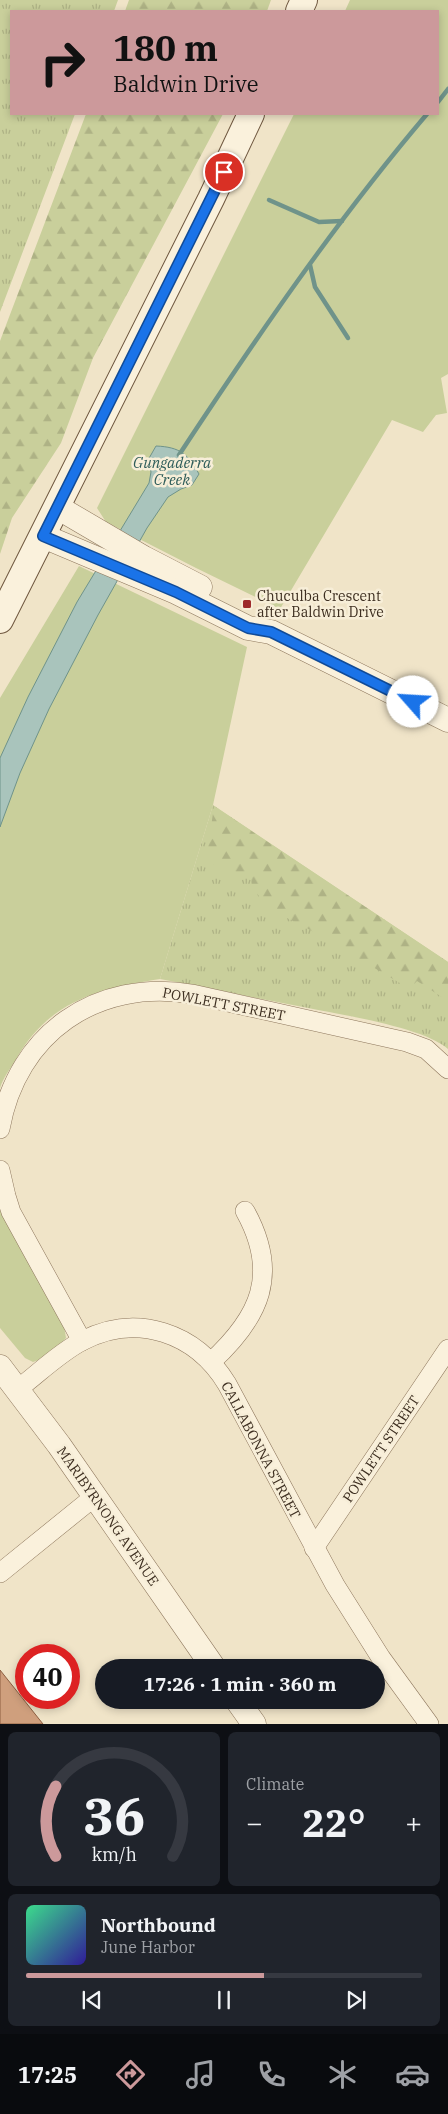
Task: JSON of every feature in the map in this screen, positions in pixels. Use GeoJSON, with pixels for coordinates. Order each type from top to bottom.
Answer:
{"type":"FeatureCollection","features":[{"type":"Feature","properties":{"kind":"main road"},"geometry":{"type":"LineString","coordinates":[[0,620],[207,208],[251,115]]}},
{"type":"Feature","properties":{"kind":"street"},"geometry":{"type":"LineString","coordinates":[[57,508],[100,532],[140,567]]}},
{"type":"Feature","properties":{"kind":"street"},"geometry":{"type":"LineString","coordinates":[[43,536],[86,555],[140,567],[255,617],[271,632],[448,720]]}},
{"type":"Feature","properties":{"kind":"street","name":"POWLETT STREET"},"geometry":{"type":"LineString","coordinates":[[0,1129],[7,1098],[13,1083],[25,1062],[40,1042],[65,1020],[94,1004],[110,998],[142,991],[192,994],[407,1042],[426,1049],[448,1069]]}},
{"type":"Feature","properties":{"kind":"street"},"geometry":{"type":"LineString","coordinates":[[0,1170],[11,1212],[82,1341]]}},
{"type":"Feature","properties":{"kind":"street"},"geometry":{"type":"LineString","coordinates":[[212,1362],[233,1342],[246,1326],[260,1288],[262,1262],[260,1248],[252,1222],[245,1211]]}},
{"type":"Feature","properties":{"kind":"street","name":"CALLABONNA STREET"},"geometry":{"type":"LineString","coordinates":[[18,1389],[82,1341],[119,1329],[157,1331],[186,1342],[212,1362],[227,1384],[314,1548],[381,1658],[429,1724]]}},
{"type":"Feature","properties":{"kind":"street","name":"POWLETT STREET"},"geometry":{"type":"LineString","coordinates":[[314,1548],[448,1350]]}},
{"type":"Feature","properties":{"kind":"street","name":"MARIBYRNONG AVENUE"},"geometry":{"type":"LineString","coordinates":[[0,1367],[18,1389],[208,1659]]}},
{"type":"Feature","properties":{"kind":"street"},"geometry":{"type":"LineString","coordinates":[[0,1573],[94,1497]]}},
{"type":"Feature","properties":{"kind":"street"},"geometry":{"type":"LineString","coordinates":[[243,1709],[254,1724]]}},
{"type":"Feature","properties":{"kind":"green space"},"geometry":{"type":"Polygon","coordinates":[[[0,0],[118,0],[114,10],[10,10],[10,115],[75,115],[0,312],[0,0]]]}},
{"type":"Feature","properties":{"kind":"green space"},"geometry":{"type":"Polygon","coordinates":[[[129,0],[271,0],[267,10],[125,10],[129,0]]]}},
{"type":"Feature","properties":{"kind":"green space"},"geometry":{"type":"Polygon","coordinates":[[[350,0],[448,0],[448,374],[441,378],[447,413],[436,415],[423,432],[392,420],[280,609],[106,522],[97,508],[294,115],[439,115],[439,10],[345,10],[350,0]]]}},
{"type":"Feature","properties":{"kind":"green space"},"geometry":{"type":"Polygon","coordinates":[[[86,115],[222,115],[93,358],[61,443],[12,518],[0,554],[0,341],[86,115]]]}},
{"type":"Feature","properties":{"kind":"green space"},"geometry":{"type":"Polygon","coordinates":[[[79,566],[247,647],[213,805],[160,979],[95,994],[76,1001],[59,1011],[43,1024],[28,1041],[0,1088],[0,698],[79,566]]]}},
{"type":"Feature","properties":{"kind":"green space"},"geometry":{"type":"Polygon","coordinates":[[[213,805],[448,962],[448,1049],[420,1034],[379,1022],[160,979],[213,805]]]}},
{"type":"Feature","properties":{"kind":"green space"},"geometry":{"type":"Polygon","coordinates":[[[214,806],[448,962],[448,1001],[417,981],[410,989],[305,927],[271,910],[252,888],[250,865],[241,879],[214,865],[207,855],[214,806]]]}},
{"type":"Feature","properties":{"kind":"green space"},"geometry":{"type":"Polygon","coordinates":[[[0,1207],[6,1222],[64,1326],[66,1338],[47,1355],[33,1362],[25,1358],[0,1328],[0,1207]]]}},
{"type":"Feature","properties":{"kind":"water","name":"Gungaderra Creek"},"geometry":{"type":"Polygon","coordinates":[[[156,446],[171,448],[182,453],[191,461],[199,474],[192,485],[168,497],[147,528],[98,615],[49,709],[20,773],[0,827],[0,758],[28,697],[77,602],[149,483],[151,472],[148,460],[156,446]]]}},
{"type":"Feature","properties":{"kind":"building"},"geometry":{"type":"Polygon","coordinates":[[[0,1670],[15,1689],[15,1709],[31,1709],[43,1724],[0,1724],[0,1670]]]}},
{"type":"Feature","properties":{"kind":"waterway","name":"Gungaderra Creek"},"geometry":{"type":"LineString","coordinates":[[439,101],[448,89]]}},
{"type":"Feature","properties":{"kind":"waterway","name":"Gungaderra Creek"},"geometry":{"type":"LineString","coordinates":[[179,455],[237,367],[329,238],[426,115]]}},
{"type":"Feature","properties":{"kind":"waterway"},"geometry":{"type":"LineString","coordinates":[[269,200],[319,222],[342,221]]}},
{"type":"Feature","properties":{"kind":"waterway"},"geometry":{"type":"LineString","coordinates":[[310,265],[315,287],[348,338]]}},
{"type":"Feature","properties":{"kind":"place","name":"Chuculba Crescent after Baldwin Drive"},"geometry":{"type":"Point","coordinates":[247,604]}},
{"type":"Feature","properties":{"kind":"route"},"geometry":{"type":"LineString","coordinates":[[224,172],[43,536],[176,592],[248,628],[271,632],[413,702]]}}]}
